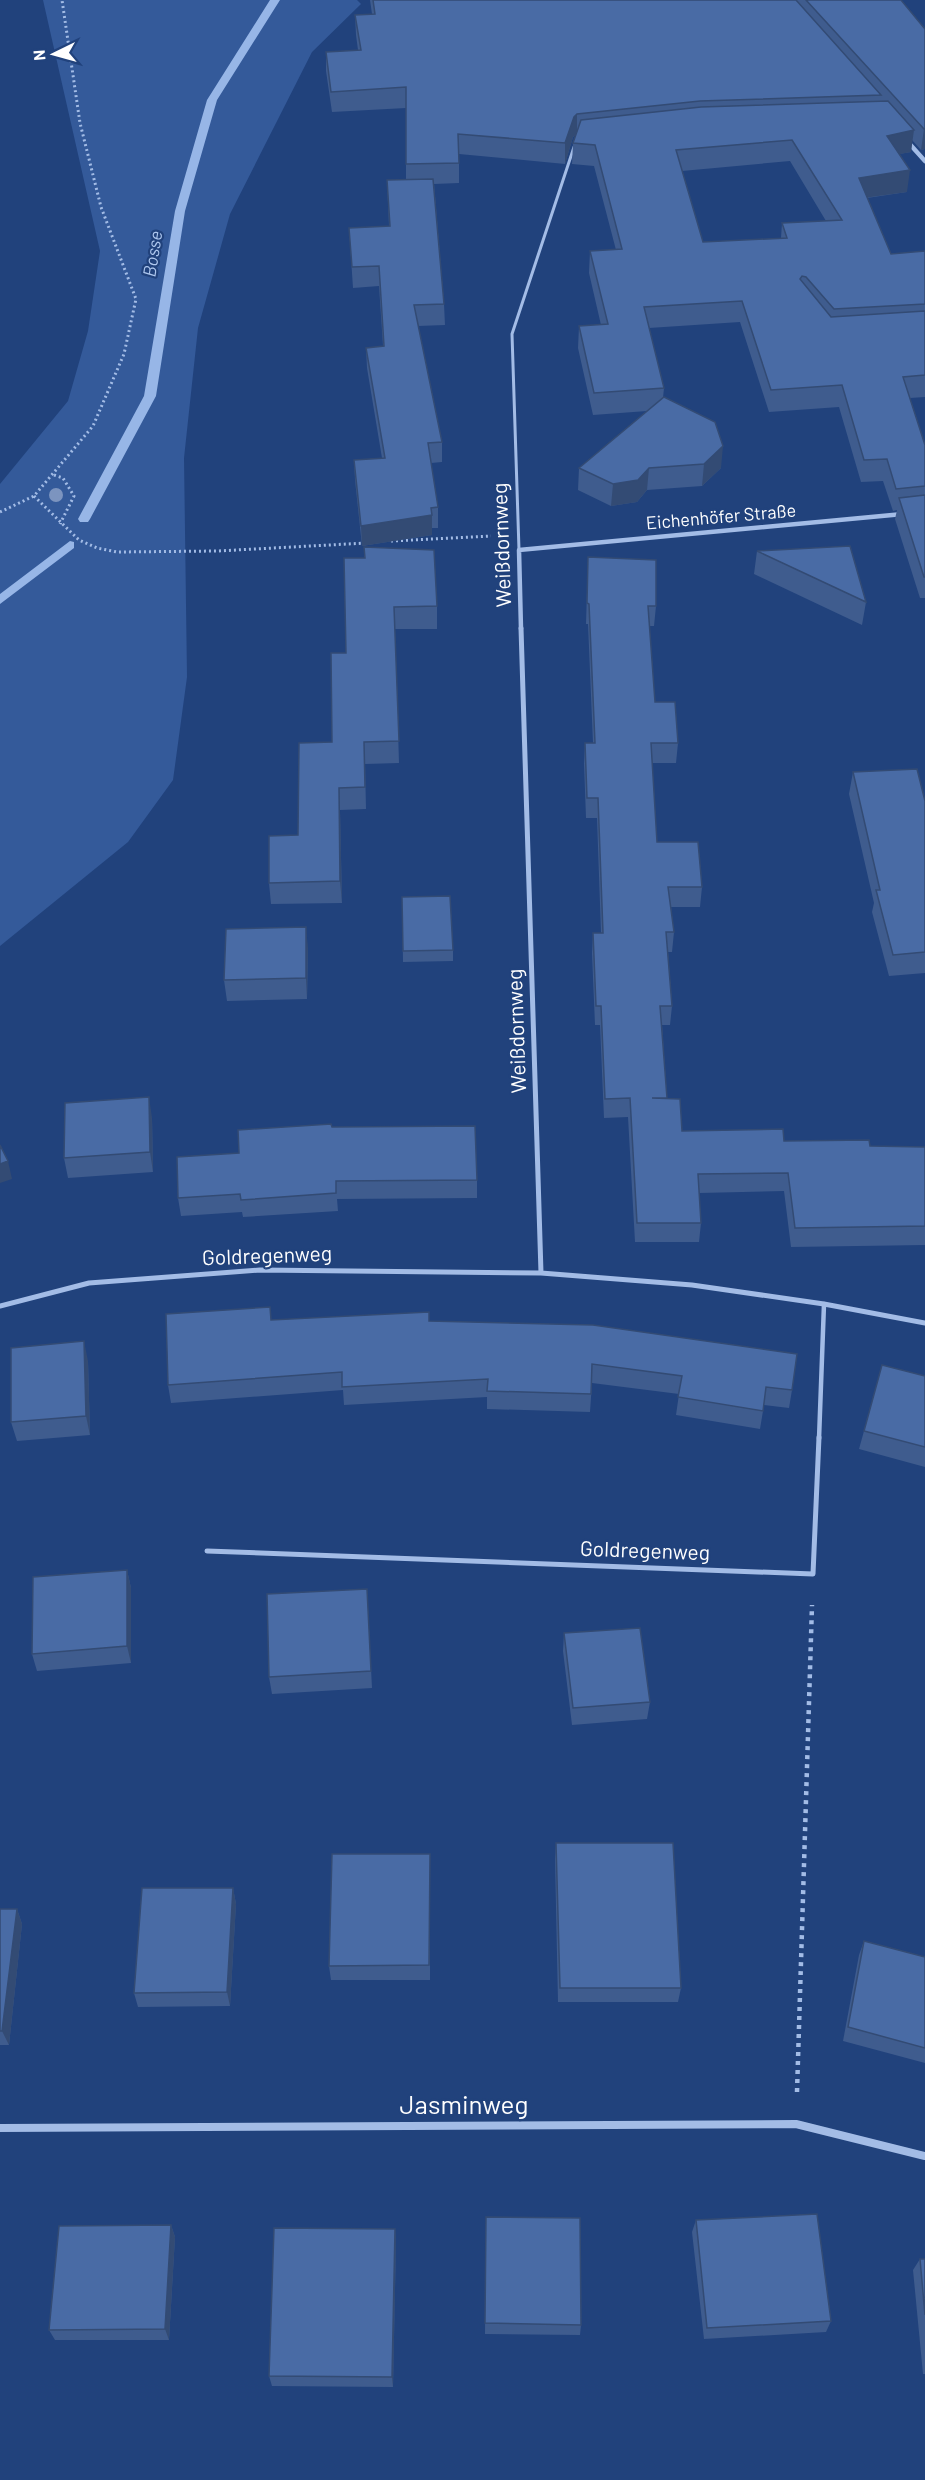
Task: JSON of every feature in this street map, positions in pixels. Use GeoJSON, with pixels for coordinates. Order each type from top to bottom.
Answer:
{"type":"FeatureCollection","features":[{"type":"Feature","properties":{"kind":"street"},"geometry":{"type":"LineString","coordinates":[[903,136],[925,161]]}},
{"type":"Feature","properties":{"kind":"street","name":"Eichenhöfer Straße"},"geometry":{"type":"LineString","coordinates":[[519,550],[913,513]]}},
{"type":"Feature","properties":{"kind":"street","name":"Weißdornweg"},"geometry":{"type":"LineString","coordinates":[[519,550],[541,1273]]}},
{"type":"Feature","properties":{"kind":"street","name":"Goldregenweg"},"geometry":{"type":"LineString","coordinates":[[0,1306],[88,1283],[260,1270],[541,1273],[692,1286],[824,1304],[925,1323]]}},
{"type":"Feature","properties":{"kind":"street","name":"Jasminweg"},"geometry":{"type":"LineString","coordinates":[[0,2128],[796,2124],[925,2156]]}},
{"type":"Feature","properties":{"kind":"lane","name":"Weißdornweg"},"geometry":{"type":"LineString","coordinates":[[519,550],[512,334],[577,138]]}},
{"type":"Feature","properties":{"kind":"lane"},"geometry":{"type":"LineString","coordinates":[[813,1574],[824,1304]]}},
{"type":"Feature","properties":{"kind":"lane","name":"Goldregenweg"},"geometry":{"type":"LineString","coordinates":[[207,1551],[813,1574]]}},
{"type":"Feature","properties":{"kind":"path"},"geometry":{"type":"LineString","coordinates":[[0,512],[34,496],[93,426],[124,354],[136,299],[101,207],[82,134],[62,0]]}},
{"type":"Feature","properties":{"kind":"path"},"geometry":{"type":"LineString","coordinates":[[54,475],[63,478],[74,496],[60,524]]}},
{"type":"Feature","properties":{"kind":"path"},"geometry":{"type":"LineString","coordinates":[[34,496],[46,505],[60,524],[84,544],[106,552],[204,552],[368,543]]}},
{"type":"Feature","properties":{"kind":"path"},"geometry":{"type":"LineString","coordinates":[[391,541],[496,535],[519,550]]}},
{"type":"Feature","properties":{"kind":"path"},"geometry":{"type":"LineString","coordinates":[[796,2124],[813,1574]]}},
{"type":"Feature","properties":{"kind":"shaded area"},"geometry":{"type":"Polygon","coordinates":[[[43,0],[357,0],[361,4],[312,52],[230,214],[198,328],[184,458],[187,677],[173,780],[128,842],[0,946],[0,484],[68,401],[88,331],[100,251],[43,0]]]}},
{"type":"Feature","properties":{"kind":"building"},"geometry":{"type":"Polygon","coordinates":[[[373,0],[796,0],[881,95],[700,101],[577,114],[565,143],[458,134],[459,163],[406,164],[406,87],[331,92],[326,52],[361,50],[355,15],[375,14],[373,0]]]}},
{"type":"Feature","properties":{"kind":"building"},"geometry":{"type":"Polygon","coordinates":[[[806,0],[901,0],[925,29],[925,129],[924,129],[806,0]]]}},
{"type":"Feature","properties":{"kind":"building"},"geometry":{"type":"Polygon","coordinates":[[[888,101],[914,130],[887,136],[910,170],[859,178],[891,254],[925,251],[925,304],[834,309],[806,277],[802,276],[800,279],[831,317],[925,311],[925,375],[903,377],[925,445],[925,486],[896,489],[887,459],[864,460],[842,385],[771,390],[742,301],[644,307],[664,388],[594,393],[579,326],[608,324],[590,251],[622,249],[595,145],[573,143],[581,120],[701,107],[888,101]],[[792,140],[676,150],[703,242],[787,238],[782,223],[842,220],[792,140]]]}},
{"type":"Feature","properties":{"kind":"building"},"geometry":{"type":"Polygon","coordinates":[[[433,179],[444,304],[414,305],[442,442],[428,443],[438,507],[431,508],[432,515],[361,526],[354,460],[385,458],[366,348],[384,346],[379,266],[352,267],[349,228],[390,226],[387,180],[433,179]]]}},
{"type":"Feature","properties":{"kind":"building"},"geometry":{"type":"Polygon","coordinates":[[[664,397],[715,422],[723,446],[704,464],[649,468],[638,480],[613,484],[579,468],[664,397]]]}},
{"type":"Feature","properties":{"kind":"building"},"geometry":{"type":"Polygon","coordinates":[[[925,495],[925,577],[924,577],[899,498],[925,495]]]}},
{"type":"Feature","properties":{"kind":"building"},"geometry":{"type":"Polygon","coordinates":[[[850,546],[866,602],[757,551],[850,546]]]}},
{"type":"Feature","properties":{"kind":"building"},"geometry":{"type":"Polygon","coordinates":[[[364,547],[434,550],[437,606],[394,607],[399,741],[364,742],[365,787],[339,788],[340,881],[269,883],[269,836],[298,835],[299,743],[332,742],[331,653],[346,653],[344,558],[365,558],[364,547]]]}},
{"type":"Feature","properties":{"kind":"building"},"geometry":{"type":"Polygon","coordinates":[[[588,557],[656,560],[656,606],[648,606],[655,702],[675,702],[678,743],[651,743],[657,842],[698,842],[702,887],[668,887],[674,932],[666,932],[672,1006],[660,1006],[667,1098],[652,1098],[680,1099],[682,1131],[783,1129],[784,1141],[869,1140],[870,1146],[925,1147],[925,1226],[795,1228],[788,1173],[698,1174],[701,1223],[637,1223],[630,1098],[605,1099],[601,1006],[596,1006],[593,933],[603,933],[598,798],[587,798],[585,743],[595,743],[589,604],[587,603],[588,557]]]}},
{"type":"Feature","properties":{"kind":"building"},"geometry":{"type":"Polygon","coordinates":[[[917,769],[925,801],[925,952],[893,955],[876,890],[880,890],[853,772],[917,769]]]}},
{"type":"Feature","properties":{"kind":"building"},"geometry":{"type":"Polygon","coordinates":[[[450,896],[453,950],[403,951],[402,897],[450,896]]]}},
{"type":"Feature","properties":{"kind":"building"},"geometry":{"type":"Polygon","coordinates":[[[306,927],[306,978],[224,980],[226,929],[306,927]]]}},
{"type":"Feature","properties":{"kind":"building"},"geometry":{"type":"Polygon","coordinates":[[[149,1097],[150,1152],[64,1158],[65,1103],[149,1097]]]}},
{"type":"Feature","properties":{"kind":"building"},"geometry":{"type":"Polygon","coordinates":[[[331,1124],[332,1127],[475,1126],[477,1180],[336,1181],[336,1193],[241,1200],[240,1194],[178,1198],[177,1157],[239,1153],[238,1130],[331,1124]]]}},
{"type":"Feature","properties":{"kind":"building"},"geometry":{"type":"Polygon","coordinates":[[[0,1145],[8,1161],[0,1164],[0,1145]]]}},
{"type":"Feature","properties":{"kind":"building"},"geometry":{"type":"Polygon","coordinates":[[[270,1307],[271,1320],[429,1312],[429,1321],[593,1325],[797,1354],[792,1390],[766,1387],[763,1411],[678,1397],[682,1376],[592,1364],[591,1394],[487,1391],[488,1379],[342,1387],[342,1372],[168,1385],[166,1314],[270,1307]]]}},
{"type":"Feature","properties":{"kind":"building"},"geometry":{"type":"Polygon","coordinates":[[[84,1341],[86,1416],[11,1422],[11,1348],[84,1341]]]}},
{"type":"Feature","properties":{"kind":"building"},"geometry":{"type":"Polygon","coordinates":[[[882,1365],[925,1376],[925,1447],[864,1431],[882,1365]]]}},
{"type":"Feature","properties":{"kind":"building"},"geometry":{"type":"Polygon","coordinates":[[[127,1570],[127,1646],[32,1654],[33,1577],[127,1570]]]}},
{"type":"Feature","properties":{"kind":"building"},"geometry":{"type":"Polygon","coordinates":[[[367,1589],[371,1671],[269,1677],[267,1594],[367,1589]]]}},
{"type":"Feature","properties":{"kind":"building"},"geometry":{"type":"Polygon","coordinates":[[[640,1628],[650,1702],[573,1708],[564,1633],[640,1628]]]}},
{"type":"Feature","properties":{"kind":"building"},"geometry":{"type":"Polygon","coordinates":[[[556,1843],[673,1843],[681,1988],[560,1988],[556,1843]]]}},
{"type":"Feature","properties":{"kind":"building"},"geometry":{"type":"Polygon","coordinates":[[[332,1854],[430,1854],[429,1965],[329,1966],[332,1854]]]}},
{"type":"Feature","properties":{"kind":"building"},"geometry":{"type":"Polygon","coordinates":[[[142,1888],[233,1888],[227,1992],[134,1993],[142,1888]]]}},
{"type":"Feature","properties":{"kind":"building"},"geometry":{"type":"Polygon","coordinates":[[[0,1909],[17,1909],[2,2031],[0,2031],[0,1909]]]}},
{"type":"Feature","properties":{"kind":"building"},"geometry":{"type":"Polygon","coordinates":[[[864,1941],[925,1957],[925,2048],[848,2027],[864,1941]]]}},
{"type":"Feature","properties":{"kind":"building"},"geometry":{"type":"Polygon","coordinates":[[[817,2214],[831,2321],[707,2328],[696,2220],[817,2214]]]}},
{"type":"Feature","properties":{"kind":"building"},"geometry":{"type":"Polygon","coordinates":[[[486,2217],[580,2218],[581,2325],[485,2323],[486,2217]]]}},
{"type":"Feature","properties":{"kind":"building"},"geometry":{"type":"Polygon","coordinates":[[[171,2225],[165,2329],[49,2330],[59,2226],[171,2225]]]}},
{"type":"Feature","properties":{"kind":"building"},"geometry":{"type":"Polygon","coordinates":[[[274,2228],[395,2229],[392,2377],[269,2376],[274,2228]]]}},
{"type":"Feature","properties":{"kind":"building"},"geometry":{"type":"Polygon","coordinates":[[[920,2259],[925,2259],[925,2315],[920,2259]]]}},
{"type":"Feature","properties":{"kind":"waterway","name":"Bosse"},"geometry":{"type":"LineString","coordinates":[[84,519],[150,396],[180,211],[212,100],[275,0]]}},
{"type":"Feature","properties":{"kind":"waterway","name":"Bosse"},"geometry":{"type":"LineString","coordinates":[[0,600],[70,545]]}}]}
